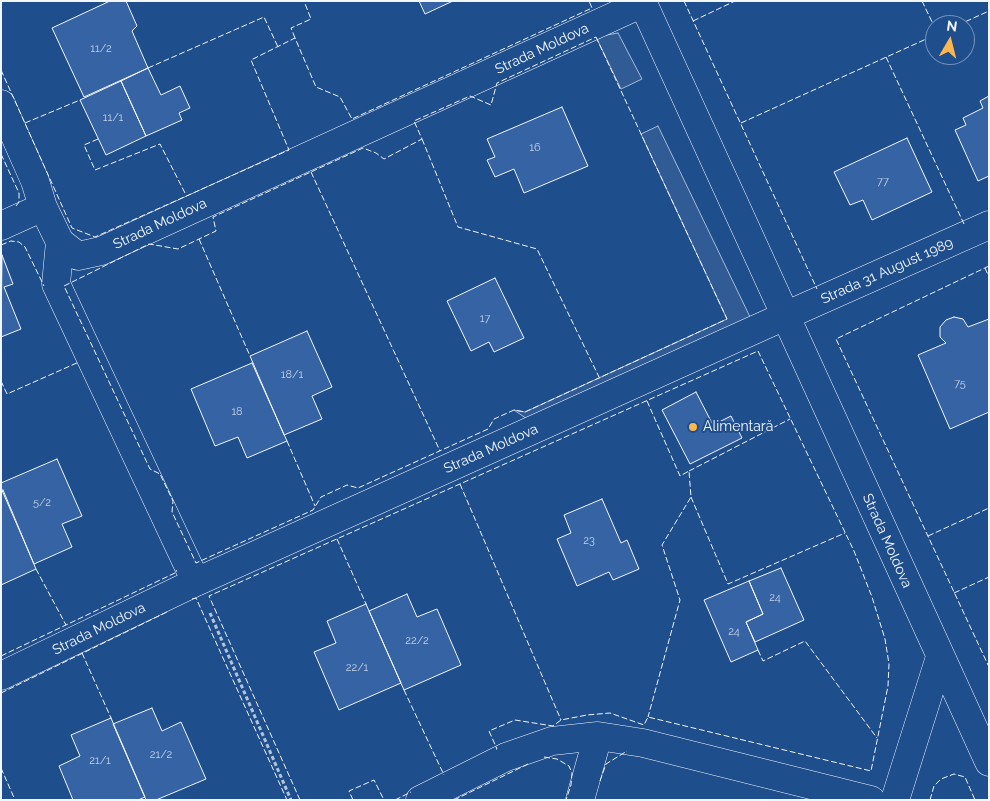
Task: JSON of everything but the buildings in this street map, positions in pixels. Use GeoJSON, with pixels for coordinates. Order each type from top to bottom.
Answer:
{"type":"FeatureCollection","features":[{"type":"Feature","properties":{"kind":"street","name":"Strada Moldova"},"geometry":{"type":"LineString","coordinates":[[60,242],[78,256],[101,251],[642,2],[989,762]]}},
{"type":"Feature","properties":{"kind":"street"},"geometry":{"type":"LineString","coordinates":[[1,104],[35,181],[43,207],[60,242],[56,284],[196,582]]}},
{"type":"Feature","properties":{"kind":"street"},"geometry":{"type":"LineString","coordinates":[[1,226],[43,207]]}},
{"type":"Feature","properties":{"kind":"street","name":"Strada 31 August 1989"},"geometry":{"type":"LineString","coordinates":[[785,316],[989,226]]}},
{"type":"Feature","properties":{"kind":"street","name":"Strada Moldova"},"geometry":{"type":"LineString","coordinates":[[1,676],[196,582],[785,316]]}},
{"type":"Feature","properties":{"kind":"street"},"geometry":{"type":"LineString","coordinates":[[895,800],[940,657]]}},
{"type":"Feature","properties":{"kind":"street"},"geometry":{"type":"LineString","coordinates":[[420,800],[506,757],[552,740],[598,736],[643,743],[871,800]]}},
{"type":"Feature","properties":{"kind":"street"},"geometry":{"type":"LineString","coordinates":[[580,800],[598,736]]}},
{"type":"Feature","properties":{"kind":"path"},"geometry":{"type":"LineString","coordinates":[[196,582],[291,800]]}},
{"type":"Feature","properties":{"kind":"shaded area"},"geometry":{"type":"Polygon","coordinates":[[[618,33],[642,79],[621,89],[596,37],[618,33]]]}},
{"type":"Feature","properties":{"kind":"shaded area"},"geometry":{"type":"Polygon","coordinates":[[[658,126],[751,319],[530,421],[514,410],[525,412],[727,319],[641,134],[658,126]]]}},
{"type":"Feature","properties":{"kind":"fence"},"geometry":{"type":"LineString","coordinates":[[295,38],[291,28],[311,19],[304,1]]}},
{"type":"Feature","properties":{"kind":"fence"},"geometry":{"type":"LineString","coordinates":[[1,70],[72,228],[95,237],[289,150],[251,60],[295,38],[316,87],[340,97],[352,119],[592,8],[589,1]]}},
{"type":"Feature","properties":{"kind":"fence"},"geometry":{"type":"LineString","coordinates":[[684,1],[817,289]]}},
{"type":"Feature","properties":{"kind":"fence"},"geometry":{"type":"LineString","coordinates":[[693,21],[735,1]]}},
{"type":"Feature","properties":{"kind":"fence"},"geometry":{"type":"LineString","coordinates":[[922,1],[929,15]]}},
{"type":"Feature","properties":{"kind":"fence"},"geometry":{"type":"LineString","coordinates":[[975,17],[989,11]]}},
{"type":"Feature","properties":{"kind":"fence"},"geometry":{"type":"LineString","coordinates":[[148,68],[264,17],[278,47]]}},
{"type":"Feature","properties":{"kind":"fence"},"geometry":{"type":"LineString","coordinates":[[596,37],[727,319],[525,412],[514,410],[494,419],[488,429],[358,488],[347,485],[321,497],[313,510],[196,563],[172,512],[173,501],[160,474],[150,469],[64,286],[149,244],[178,249],[216,231],[213,217],[363,148],[376,153],[384,159],[422,139],[414,121],[470,96],[491,105],[497,83],[596,37]]}},
{"type":"Feature","properties":{"kind":"fence"},"geometry":{"type":"LineString","coordinates":[[741,123],[925,40]]}},
{"type":"Feature","properties":{"kind":"fence"},"geometry":{"type":"LineString","coordinates":[[886,57],[964,224]]}},
{"type":"Feature","properties":{"kind":"fence"},"geometry":{"type":"LineString","coordinates":[[25,123],[80,100]]}},
{"type":"Feature","properties":{"kind":"fence"},"geometry":{"type":"LineString","coordinates":[[98,139],[84,145],[95,170],[160,144],[186,195]]}},
{"type":"Feature","properties":{"kind":"fence"},"geometry":{"type":"LineString","coordinates":[[422,139],[458,227],[537,249],[599,377]]}},
{"type":"Feature","properties":{"kind":"fence"},"geometry":{"type":"LineString","coordinates":[[1,154],[19,193],[19,202],[16,206]]}},
{"type":"Feature","properties":{"kind":"fence"},"geometry":{"type":"LineString","coordinates":[[311,172],[440,451]]}},
{"type":"Feature","properties":{"kind":"fence"},"geometry":{"type":"LineString","coordinates":[[199,239],[250,356]]}},
{"type":"Feature","properties":{"kind":"fence"},"geometry":{"type":"LineString","coordinates":[[1,245],[11,241],[19,242],[25,247],[44,286]]}},
{"type":"Feature","properties":{"kind":"fence"},"geometry":{"type":"LineString","coordinates":[[989,266],[836,339],[989,667]]}},
{"type":"Feature","properties":{"kind":"fence"},"geometry":{"type":"LineString","coordinates":[[985,268],[989,277]]}},
{"type":"Feature","properties":{"kind":"fence"},"geometry":{"type":"LineString","coordinates":[[300,800],[209,596],[758,351],[854,551],[872,597],[885,639],[889,664],[888,686],[871,771],[648,717],[644,725],[610,713],[561,720],[553,726],[515,720],[489,731],[496,749]]}},
{"type":"Feature","properties":{"kind":"fence"},"geometry":{"type":"LineString","coordinates":[[1,381],[7,394],[79,362]]}},
{"type":"Feature","properties":{"kind":"fence"},"geometry":{"type":"LineString","coordinates":[[647,401],[680,476],[689,471],[691,497],[662,545],[680,600],[648,717]]}},
{"type":"Feature","properties":{"kind":"fence"},"geometry":{"type":"LineString","coordinates":[[689,471],[790,419]]}},
{"type":"Feature","properties":{"kind":"fence"},"geometry":{"type":"LineString","coordinates":[[287,441],[315,506]]}},
{"type":"Feature","properties":{"kind":"fence"},"geometry":{"type":"LineString","coordinates":[[460,484],[561,720]]}},
{"type":"Feature","properties":{"kind":"fence"},"geometry":{"type":"LineString","coordinates":[[691,497],[728,584],[845,533]]}},
{"type":"Feature","properties":{"kind":"fence"},"geometry":{"type":"LineString","coordinates":[[928,536],[989,508]]}},
{"type":"Feature","properties":{"kind":"fence"},"geometry":{"type":"LineString","coordinates":[[337,539],[366,604]]}},
{"type":"Feature","properties":{"kind":"fence"},"geometry":{"type":"LineString","coordinates":[[36,569],[66,625]]}},
{"type":"Feature","properties":{"kind":"fence"},"geometry":{"type":"LineString","coordinates":[[1,656],[177,572],[176,570]]}},
{"type":"Feature","properties":{"kind":"fence"},"geometry":{"type":"LineString","coordinates":[[954,593],[989,577]]}},
{"type":"Feature","properties":{"kind":"fence"},"geometry":{"type":"LineString","coordinates":[[192,599],[196,598],[287,800]]}},
{"type":"Feature","properties":{"kind":"fence"},"geometry":{"type":"LineString","coordinates":[[1,693],[167,612]]}},
{"type":"Feature","properties":{"kind":"fence"},"geometry":{"type":"LineString","coordinates":[[758,650],[763,661],[805,641],[877,738]]}},
{"type":"Feature","properties":{"kind":"fence"},"geometry":{"type":"LineString","coordinates":[[82,653],[111,718]]}},
{"type":"Feature","properties":{"kind":"fence"},"geometry":{"type":"LineString","coordinates":[[404,690],[444,775]]}},
{"type":"Feature","properties":{"kind":"fence"},"geometry":{"type":"LineString","coordinates":[[600,781],[606,764],[627,751]]}},
{"type":"Feature","properties":{"kind":"fence"},"geometry":{"type":"LineString","coordinates":[[544,757],[557,759],[569,766],[572,773],[571,785],[566,800]]}},
{"type":"Feature","properties":{"kind":"fence"},"geometry":{"type":"LineString","coordinates":[[454,800],[528,764]]}},
{"type":"Feature","properties":{"kind":"fence"},"geometry":{"type":"LineString","coordinates":[[1,768],[15,800]]}},
{"type":"Feature","properties":{"kind":"fence"},"geometry":{"type":"LineString","coordinates":[[930,800],[934,786],[941,779],[954,774],[965,777],[975,800]]}},
{"type":"Feature","properties":{"kind":"fence"},"geometry":{"type":"LineString","coordinates":[[353,800],[349,791],[374,780],[384,800]]}},
{"type":"Feature","properties":{"kind":"fence"},"geometry":{"type":"LineString","coordinates":[[395,800],[411,792]]}},
{"type":"Feature","properties":{"kind":"place","name":"Alimentară"},"geometry":{"type":"Point","coordinates":[693,427]}}]}
